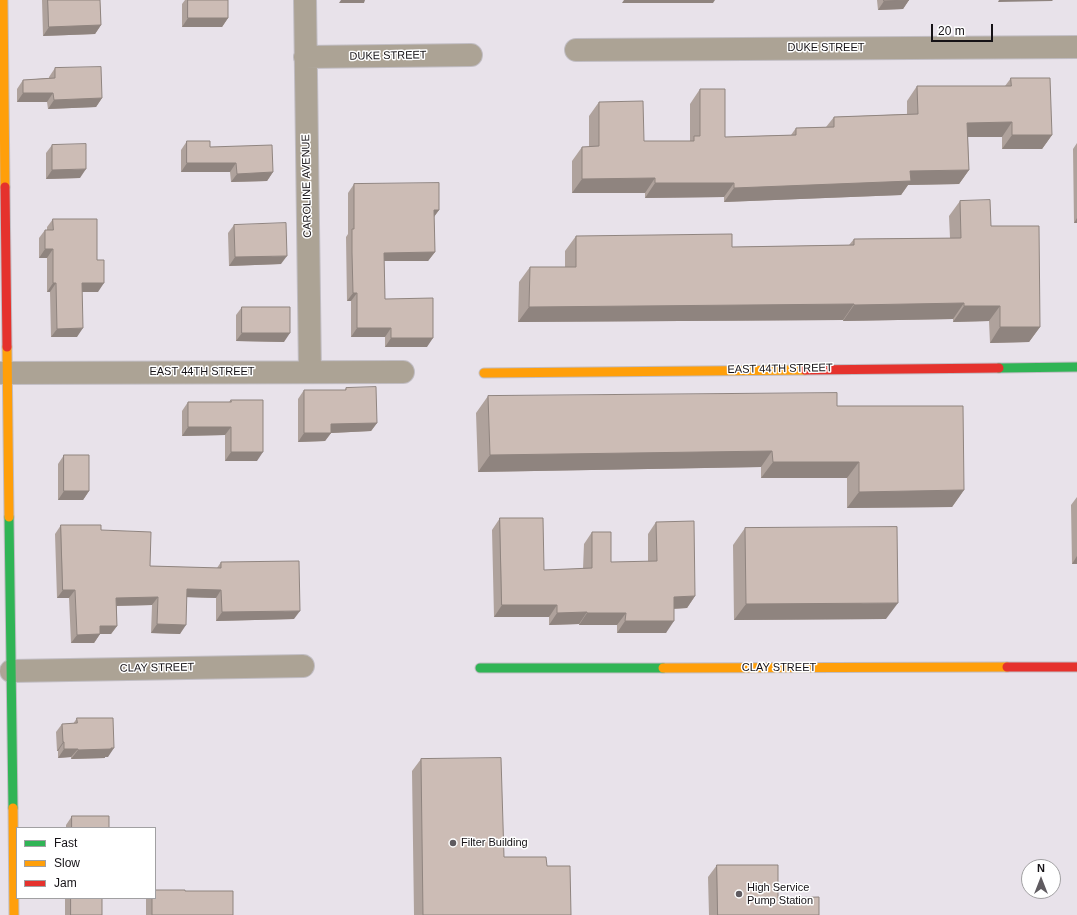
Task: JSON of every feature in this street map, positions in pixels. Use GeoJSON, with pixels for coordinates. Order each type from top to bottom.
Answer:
{"type":"FeatureCollection","features":[{"type":"Feature","properties":{"kind":"street"},"geometry":{"type":"LineString","coordinates":[[3,0],[4,373],[11,671],[14,915]]}},
{"type":"Feature","properties":{"kind":"street","name":"CAROLINE AVENUE"},"geometry":{"type":"LineString","coordinates":[[305,0],[310,372]]}},
{"type":"Feature","properties":{"kind":"street","name":"DUKE STREET"},"geometry":{"type":"LineString","coordinates":[[576,50],[1077,47]]}},
{"type":"Feature","properties":{"kind":"street","name":"DUKE STREET"},"geometry":{"type":"LineString","coordinates":[[305,56],[471,55]]}},
{"type":"Feature","properties":{"kind":"street","name":"EAST 44TH STREET"},"geometry":{"type":"LineString","coordinates":[[484,373],[1077,367]]}},
{"type":"Feature","properties":{"kind":"street","name":"EAST 44TH STREET"},"geometry":{"type":"LineString","coordinates":[[4,373],[403,372]]}},
{"type":"Feature","properties":{"kind":"street","name":"CLAY STREET"},"geometry":{"type":"LineString","coordinates":[[11,671],[303,666]]}},
{"type":"Feature","properties":{"kind":"street","name":"CLAY STREET"},"geometry":{"type":"LineString","coordinates":[[480,668],[1077,667]]}},
{"type":"Feature","properties":{"kind":"building"},"geometry":{"type":"Polygon","coordinates":[[[48,0],[100,0],[101,25],[49,27],[48,0]]]}},
{"type":"Feature","properties":{"kind":"building"},"geometry":{"type":"Polygon","coordinates":[[[188,0],[228,0],[228,18],[188,18],[188,0]]]}},
{"type":"Feature","properties":{"kind":"building"},"geometry":{"type":"Polygon","coordinates":[[[884,0],[909,0],[884,1],[884,0]]]}},
{"type":"Feature","properties":{"kind":"building"},"geometry":{"type":"Polygon","coordinates":[[[101,67],[102,98],[54,100],[53,93],[23,93],[23,80],[55,78],[55,68],[101,67]]]}},
{"type":"Feature","properties":{"kind":"building"},"geometry":{"type":"Polygon","coordinates":[[[1011,78],[1050,78],[1052,135],[1012,135],[1012,122],[967,123],[969,170],[910,171],[911,181],[734,188],[734,183],[655,183],[655,178],[582,179],[582,147],[599,146],[599,102],[643,101],[644,141],[694,141],[694,136],[700,136],[700,89],[725,89],[725,137],[796,135],[796,128],[834,127],[834,117],[918,114],[917,86],[1011,86],[1011,78]]]}},
{"type":"Feature","properties":{"kind":"building"},"geometry":{"type":"Polygon","coordinates":[[[187,141],[210,141],[210,147],[272,145],[273,172],[237,174],[236,163],[187,163],[187,141]]]}},
{"type":"Feature","properties":{"kind":"building"},"geometry":{"type":"Polygon","coordinates":[[[86,144],[86,169],[52,170],[52,145],[86,144]]]}},
{"type":"Feature","properties":{"kind":"building"},"geometry":{"type":"Polygon","coordinates":[[[439,183],[439,210],[434,210],[435,252],[384,253],[385,299],[433,298],[433,338],[391,338],[391,328],[357,328],[357,293],[353,293],[352,253],[352,229],[354,229],[354,184],[439,183]]]}},
{"type":"Feature","properties":{"kind":"building"},"geometry":{"type":"Polygon","coordinates":[[[990,200],[991,226],[1039,226],[1040,327],[1000,327],[1000,306],[964,306],[964,303],[529,307],[530,267],[576,267],[576,236],[732,234],[732,247],[854,245],[854,239],[961,238],[960,201],[990,200]]]}},
{"type":"Feature","properties":{"kind":"building"},"geometry":{"type":"Polygon","coordinates":[[[53,219],[97,219],[97,260],[104,260],[104,283],[82,283],[83,328],[57,329],[56,283],[53,283],[53,249],[45,249],[45,230],[53,230],[53,219]]]}},
{"type":"Feature","properties":{"kind":"building"},"geometry":{"type":"Polygon","coordinates":[[[286,223],[287,256],[235,257],[234,225],[286,223]]]}},
{"type":"Feature","properties":{"kind":"building"},"geometry":{"type":"Polygon","coordinates":[[[242,307],[290,307],[290,333],[242,333],[242,307]]]}},
{"type":"Feature","properties":{"kind":"building"},"geometry":{"type":"Polygon","coordinates":[[[376,387],[377,423],[331,424],[331,433],[304,433],[304,390],[346,390],[346,388],[376,387]]]}},
{"type":"Feature","properties":{"kind":"building"},"geometry":{"type":"Polygon","coordinates":[[[837,393],[837,406],[963,406],[964,490],[859,492],[859,462],[773,462],[772,451],[490,455],[488,396],[837,393]]]}},
{"type":"Feature","properties":{"kind":"building"},"geometry":{"type":"Polygon","coordinates":[[[231,400],[263,400],[263,452],[231,452],[231,427],[188,427],[188,402],[231,402],[231,400]]]}},
{"type":"Feature","properties":{"kind":"building"},"geometry":{"type":"Polygon","coordinates":[[[64,455],[89,455],[89,491],[64,491],[64,455]]]}},
{"type":"Feature","properties":{"kind":"building"},"geometry":{"type":"Polygon","coordinates":[[[500,518],[543,518],[544,570],[592,568],[592,532],[611,532],[611,562],[657,561],[656,522],[694,521],[695,596],[674,597],[674,621],[625,621],[626,613],[557,613],[557,605],[502,605],[500,518]]]}},
{"type":"Feature","properties":{"kind":"building"},"geometry":{"type":"Polygon","coordinates":[[[61,525],[101,525],[101,530],[151,532],[150,566],[221,568],[221,562],[299,561],[300,611],[222,612],[221,590],[187,589],[186,625],[157,624],[158,597],[116,598],[117,626],[100,626],[100,634],[77,635],[75,590],[63,590],[61,525]]]}},
{"type":"Feature","properties":{"kind":"building"},"geometry":{"type":"Polygon","coordinates":[[[897,527],[898,603],[746,604],[745,528],[897,527]]]}},
{"type":"Feature","properties":{"kind":"building"},"geometry":{"type":"Polygon","coordinates":[[[77,718],[113,718],[114,748],[78,750],[64,749],[62,724],[77,723],[77,718]]]}},
{"type":"Feature","properties":{"kind":"building","name":"Filter Building"},"geometry":{"type":"Polygon","coordinates":[[[501,758],[504,857],[546,857],[547,866],[570,866],[571,915],[423,915],[421,759],[501,758]]]}},
{"type":"Feature","properties":{"kind":"building"},"geometry":{"type":"Polygon","coordinates":[[[72,816],[109,816],[109,827],[72,827],[72,816]]]}},
{"type":"Feature","properties":{"kind":"building"},"geometry":{"type":"Polygon","coordinates":[[[717,865],[778,865],[778,898],[819,897],[819,915],[718,915],[717,865]]]}},
{"type":"Feature","properties":{"kind":"building"},"geometry":{"type":"Polygon","coordinates":[[[156,890],[233,891],[233,915],[152,915],[152,899],[156,899],[156,890]]]}},
{"type":"Feature","properties":{"kind":"building"},"geometry":{"type":"Polygon","coordinates":[[[71,899],[102,899],[102,915],[71,915],[71,899]]]}},
{"type":"Feature","properties":{"kind":"traffic: fast"},"geometry":{"type":"LineString","coordinates":[[999,368],[1077,367]]}},
{"type":"Feature","properties":{"kind":"traffic: fast"},"geometry":{"type":"LineString","coordinates":[[9,517],[13,808]]}},
{"type":"Feature","properties":{"kind":"traffic: fast"},"geometry":{"type":"LineString","coordinates":[[480,668],[663,668]]}},
{"type":"Feature","properties":{"kind":"traffic: slow"},"geometry":{"type":"LineString","coordinates":[[3,0],[5,187]]}},
{"type":"Feature","properties":{"kind":"traffic: slow"},"geometry":{"type":"LineString","coordinates":[[7,347],[9,517]]}},
{"type":"Feature","properties":{"kind":"traffic: slow"},"geometry":{"type":"LineString","coordinates":[[484,373],[805,370]]}},
{"type":"Feature","properties":{"kind":"traffic: slow"},"geometry":{"type":"LineString","coordinates":[[663,668],[1007,667]]}},
{"type":"Feature","properties":{"kind":"traffic: slow"},"geometry":{"type":"LineString","coordinates":[[13,808],[14,915]]}},
{"type":"Feature","properties":{"kind":"traffic: jam"},"geometry":{"type":"LineString","coordinates":[[5,187],[7,347]]}},
{"type":"Feature","properties":{"kind":"traffic: jam"},"geometry":{"type":"LineString","coordinates":[[805,370],[999,368]]}},
{"type":"Feature","properties":{"kind":"traffic: jam"},"geometry":{"type":"LineString","coordinates":[[1007,667],[1077,667]]}},
{"type":"Feature","properties":{"kind":"place","name":"Filter Building"},"geometry":{"type":"Point","coordinates":[453,843]}},
{"type":"Feature","properties":{"kind":"place","name":"High Service Pump Station"},"geometry":{"type":"Point","coordinates":[739,894]}}]}
